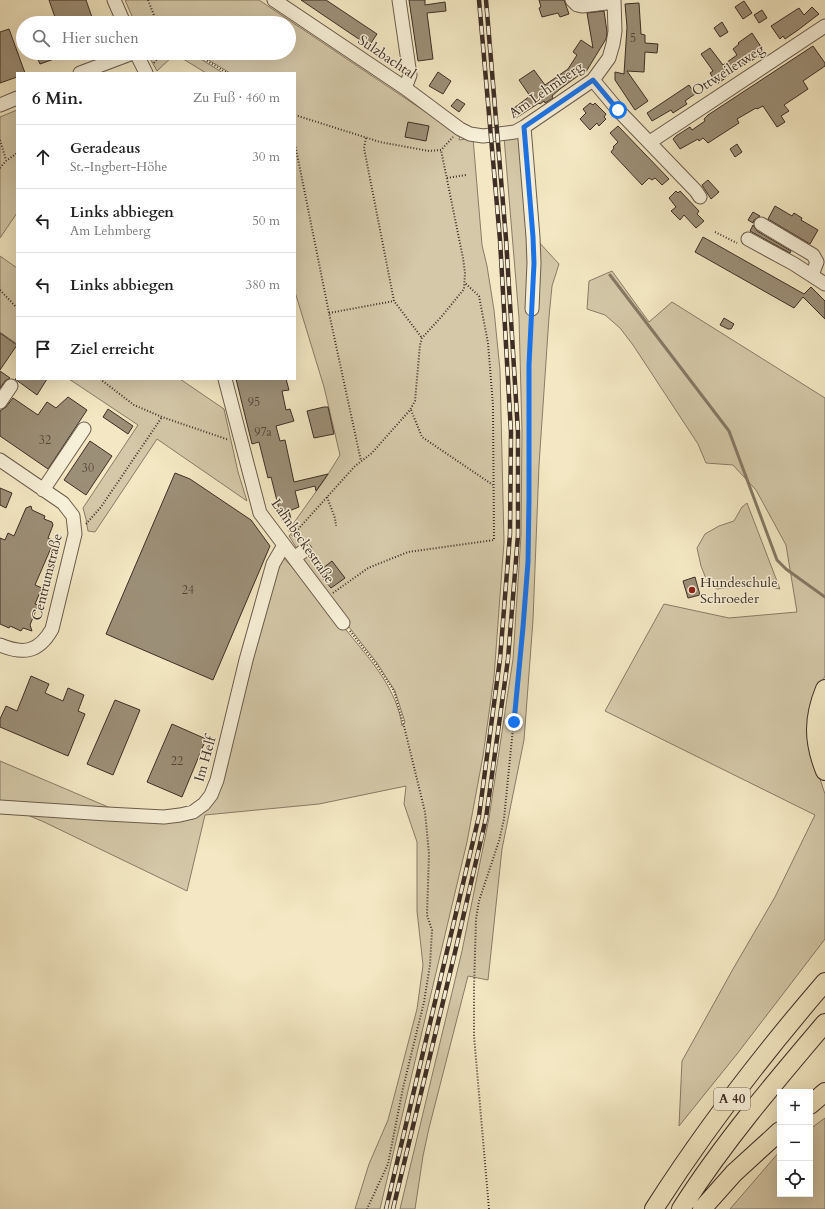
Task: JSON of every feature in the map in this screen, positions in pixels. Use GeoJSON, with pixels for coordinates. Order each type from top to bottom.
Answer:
{"type":"FeatureCollection","features":[{"type":"Feature","properties":{"kind":"highway"},"geometry":{"type":"LineString","coordinates":[[825,689],[816,716],[818,752],[825,770]]}},
{"type":"Feature","properties":{"kind":"highway"},"geometry":{"type":"LineString","coordinates":[[820,988],[825,972]]}},
{"type":"Feature","properties":{"kind":"highway","name":"A 40"},"geometry":{"type":"LineString","coordinates":[[654,1209],[704,1136],[791,1022],[820,988]]}},
{"type":"Feature","properties":{"kind":"highway","name":"A 40"},"geometry":{"type":"LineString","coordinates":[[681,1209],[747,1116],[825,1023]]}},
{"type":"Feature","properties":{"kind":"highway"},"geometry":{"type":"LineString","coordinates":[[813,1102],[825,1092]]}},
{"type":"Feature","properties":{"kind":"highway"},"geometry":{"type":"LineString","coordinates":[[702,1209],[734,1173],[777,1135]]}},
{"type":"Feature","properties":{"kind":"street"},"geometry":{"type":"LineString","coordinates":[[114,0],[121,16]]}},
{"type":"Feature","properties":{"kind":"street","name":"Sulzbachtal"},"geometry":{"type":"LineString","coordinates":[[274,0],[405,88],[460,129],[470,134],[483,136]]}},
{"type":"Feature","properties":{"kind":"street"},"geometry":{"type":"LineString","coordinates":[[399,0],[410,75],[405,88]]}},
{"type":"Feature","properties":{"kind":"street"},"geometry":{"type":"LineString","coordinates":[[572,0],[577,5],[582,6],[614,1]]}},
{"type":"Feature","properties":{"kind":"street","name":"Am Lehmberg"},"geometry":{"type":"LineString","coordinates":[[483,136],[510,133],[524,127],[593,80],[609,58],[613,44],[615,31],[614,1]]}},
{"type":"Feature","properties":{"kind":"street","name":"Ottweilerweg"},"geometry":{"type":"LineString","coordinates":[[650,142],[825,26]]}},
{"type":"Feature","properties":{"kind":"street"},"geometry":{"type":"LineString","coordinates":[[83,72],[114,60]]}},
{"type":"Feature","properties":{"kind":"street"},"geometry":{"type":"LineString","coordinates":[[140,60],[146,72]]}},
{"type":"Feature","properties":{"kind":"street"},"geometry":{"type":"LineString","coordinates":[[593,80],[618,110],[700,196]]}},
{"type":"Feature","properties":{"kind":"street"},"geometry":{"type":"LineString","coordinates":[[0,104],[16,98]]}},
{"type":"Feature","properties":{"kind":"street"},"geometry":{"type":"LineString","coordinates":[[524,127],[533,237],[534,263],[532,309]]}},
{"type":"Feature","properties":{"kind":"street"},"geometry":{"type":"LineString","coordinates":[[761,224],[813,255],[817,262],[812,275]]}},
{"type":"Feature","properties":{"kind":"street"},"geometry":{"type":"LineString","coordinates":[[748,239],[812,275],[825,284]]}},
{"type":"Feature","properties":{"kind":"street","name":"Lahnbeckestraße"},"geometry":{"type":"LineString","coordinates":[[225,380],[260,513],[343,623]]}},
{"type":"Feature","properties":{"kind":"street"},"geometry":{"type":"LineString","coordinates":[[0,402],[11,386]]}},
{"type":"Feature","properties":{"kind":"street"},"geometry":{"type":"LineString","coordinates":[[43,490],[84,429]]}},
{"type":"Feature","properties":{"kind":"street","name":"Centrumstraße"},"geometry":{"type":"LineString","coordinates":[[0,460],[63,503],[73,516],[75,534],[52,629],[46,638],[34,648],[22,651],[10,649],[0,645]]}},
{"type":"Feature","properties":{"kind":"street","name":"Im Helf"},"geometry":{"type":"LineString","coordinates":[[0,807],[164,817],[193,812],[204,804],[211,795],[217,780],[246,660],[272,564],[284,545]]}},
{"type":"Feature","properties":{"kind":"street"},"geometry":{"type":"LineString","coordinates":[[294,558],[305,550]]}},
{"type":"Feature","properties":{"kind":"path"},"geometry":{"type":"LineString","coordinates":[[148,0],[154,16]]}},
{"type":"Feature","properties":{"kind":"path"},"geometry":{"type":"LineString","coordinates":[[206,60],[225,72]]}},
{"type":"Feature","properties":{"kind":"path"},"geometry":{"type":"LineString","coordinates":[[296,115],[366,138],[429,151],[442,150],[460,129]]}},
{"type":"Feature","properties":{"kind":"path"},"geometry":{"type":"LineString","coordinates":[[366,138],[364,148],[394,301],[422,338]]}},
{"type":"Feature","properties":{"kind":"path"},"geometry":{"type":"LineString","coordinates":[[0,140],[6,161]]}},
{"type":"Feature","properties":{"kind":"path"},"geometry":{"type":"LineString","coordinates":[[296,149],[361,461]]}},
{"type":"Feature","properties":{"kind":"path"},"geometry":{"type":"LineString","coordinates":[[284,545],[355,466],[372,453],[410,410],[415,401],[420,345],[422,338],[464,289],[463,258],[442,150]]}},
{"type":"Feature","properties":{"kind":"path"},"geometry":{"type":"LineString","coordinates":[[0,168],[6,161],[16,154]]}},
{"type":"Feature","properties":{"kind":"path"},"geometry":{"type":"LineString","coordinates":[[447,178],[466,175]]}},
{"type":"Feature","properties":{"kind":"path"},"geometry":{"type":"LineString","coordinates":[[324,599],[368,568],[408,552],[494,540],[493,405],[488,343],[479,296],[465,283]]}},
{"type":"Feature","properties":{"kind":"path"},"geometry":{"type":"LineString","coordinates":[[0,290],[16,307]]}},
{"type":"Feature","properties":{"kind":"path"},"geometry":{"type":"LineString","coordinates":[[329,313],[394,301]]}},
{"type":"Feature","properties":{"kind":"path"},"geometry":{"type":"LineString","coordinates":[[489,1209],[474,1036],[476,919],[479,901],[499,841],[504,819],[523,627],[528,562],[529,397],[532,309]]}},
{"type":"Feature","properties":{"kind":"path"},"geometry":{"type":"LineString","coordinates":[[101,380],[134,405],[162,418],[242,444]]}},
{"type":"Feature","properties":{"kind":"path"},"geometry":{"type":"LineString","coordinates":[[410,410],[422,437],[493,485]]}},
{"type":"Feature","properties":{"kind":"path"},"geometry":{"type":"LineString","coordinates":[[75,534],[101,507],[162,418]]}},
{"type":"Feature","properties":{"kind":"path"},"geometry":{"type":"LineString","coordinates":[[327,497],[335,518],[336,526]]}},
{"type":"Feature","properties":{"kind":"path"},"geometry":{"type":"LineString","coordinates":[[343,623],[376,664],[394,691],[425,812],[429,854],[427,915],[432,930],[430,965],[424,1002],[403,1088],[388,1164],[367,1209]]}},
{"type":"Feature","properties":{"kind":"shaded area"},"geometry":{"type":"Polygon","coordinates":[[[125,0],[259,0],[283,16],[132,16],[125,0]]]}},
{"type":"Feature","properties":{"kind":"shaded area"},"geometry":{"type":"Polygon","coordinates":[[[296,25],[460,135],[459,140],[473,138],[482,245],[494,310],[500,370],[504,542],[494,677],[483,756],[467,842],[380,1209],[355,1209],[369,1164],[388,1120],[417,1009],[423,965],[417,911],[417,842],[404,804],[406,786],[319,804],[205,815],[187,891],[44,822],[13,809],[0,807],[0,761],[134,818],[195,815],[229,747],[281,555],[326,605],[375,667],[383,678],[395,701],[402,726],[405,722],[395,691],[377,663],[326,595],[289,536],[295,529],[288,531],[340,455],[324,387],[296,295],[296,72],[228,72],[209,60],[296,60],[296,25]]]}},
{"type":"Feature","properties":{"kind":"shaded area"},"geometry":{"type":"Polygon","coordinates":[[[151,60],[169,60],[157,71],[151,60]]]}},
{"type":"Feature","properties":{"kind":"shaded area"},"geometry":{"type":"Polygon","coordinates":[[[185,60],[202,60],[221,72],[204,72],[185,60]]]}},
{"type":"Feature","properties":{"kind":"shaded area"},"geometry":{"type":"Polygon","coordinates":[[[16,110],[16,214],[0,238],[0,117],[16,110]]]}},
{"type":"Feature","properties":{"kind":"shaded area"},"geometry":{"type":"Polygon","coordinates":[[[515,136],[524,142],[537,240],[559,264],[552,286],[549,317],[539,465],[533,620],[524,740],[502,849],[488,980],[468,976],[429,1128],[415,1209],[400,1209],[462,951],[489,818],[513,659],[521,535],[522,432],[519,318],[504,137],[515,136]]]}},
{"type":"Feature","properties":{"kind":"shaded area"},"geometry":{"type":"Polygon","coordinates":[[[0,256],[16,267],[16,343],[0,332],[0,256]]]}},
{"type":"Feature","properties":{"kind":"shaded area"},"geometry":{"type":"Polygon","coordinates":[[[612,271],[649,322],[672,302],[825,398],[825,676],[815,696],[813,758],[825,794],[825,939],[737,1054],[679,1126],[682,1061],[775,897],[815,815],[605,711],[664,604],[729,618],[797,612],[786,545],[756,490],[733,465],[706,463],[698,444],[633,345],[620,328],[605,315],[587,309],[589,281],[612,271]]]}},
{"type":"Feature","properties":{"kind":"shaded area"},"geometry":{"type":"Polygon","coordinates":[[[70,380],[181,380],[224,409],[238,472],[247,501],[157,439],[95,532],[88,531],[83,508],[138,425],[70,380]]]}},
{"type":"Feature","properties":{"kind":"shaded area","name":"Hundeschule Schroeder"},"geometry":{"type":"Polygon","coordinates":[[[747,503],[780,589],[754,584],[717,589],[707,581],[701,566],[697,548],[705,534],[719,526],[734,521],[742,507],[747,503]]]}},
{"type":"Feature","properties":{"kind":"shaded area"},"geometry":{"type":"Polygon","coordinates":[[[825,1118],[825,1209],[730,1209],[777,1154],[777,1197],[813,1197],[813,1127],[825,1118]]]}},
{"type":"Feature","properties":{"kind":"building"},"geometry":{"type":"Polygon","coordinates":[[[49,0],[86,0],[92,16],[55,16],[49,0]]]}},
{"type":"Feature","properties":{"kind":"building"},"geometry":{"type":"Polygon","coordinates":[[[301,0],[326,0],[377,34],[369,46],[301,0]]]}},
{"type":"Feature","properties":{"kind":"building"},"geometry":{"type":"Polygon","coordinates":[[[409,0],[425,0],[425,5],[445,2],[446,11],[427,13],[433,59],[418,61],[409,0]]]}},
{"type":"Feature","properties":{"kind":"building"},"geometry":{"type":"Polygon","coordinates":[[[539,0],[564,0],[569,14],[560,17],[558,13],[542,17],[539,8],[541,7],[539,0]]]}},
{"type":"Feature","properties":{"kind":"building"},"geometry":{"type":"Polygon","coordinates":[[[744,1],[752,13],[743,19],[735,7],[744,1]]]}},
{"type":"Feature","properties":{"kind":"building"},"geometry":{"type":"Polygon","coordinates":[[[639,3],[641,34],[645,35],[645,43],[658,44],[657,53],[645,52],[644,72],[627,71],[648,101],[635,110],[615,80],[615,72],[624,74],[627,27],[625,4],[639,3]]]}},
{"type":"Feature","properties":{"kind":"building"},"geometry":{"type":"Polygon","coordinates":[[[812,7],[819,14],[785,39],[783,36],[780,39],[771,26],[799,8],[804,15],[812,7]]]}},
{"type":"Feature","properties":{"kind":"building"},"geometry":{"type":"Polygon","coordinates":[[[762,10],[767,18],[759,23],[754,15],[762,10]]]}},
{"type":"Feature","properties":{"kind":"building"},"geometry":{"type":"Polygon","coordinates":[[[604,11],[607,32],[606,39],[584,75],[582,73],[560,89],[552,96],[553,98],[545,103],[544,101],[540,104],[539,103],[516,118],[514,108],[530,96],[519,80],[534,70],[545,85],[568,69],[577,55],[573,52],[581,40],[593,48],[587,13],[604,11]]]}},
{"type":"Feature","properties":{"kind":"building"},"geometry":{"type":"Polygon","coordinates":[[[722,22],[728,32],[720,37],[714,28],[722,22]]]}},
{"type":"Feature","properties":{"kind":"building"},"geometry":{"type":"Polygon","coordinates":[[[9,29],[16,48],[16,60],[20,60],[25,72],[16,72],[16,77],[0,83],[0,32],[9,29]]]}},
{"type":"Feature","properties":{"kind":"building"},"geometry":{"type":"Polygon","coordinates":[[[752,33],[765,53],[744,65],[717,84],[710,73],[713,71],[701,54],[710,48],[723,65],[737,55],[733,49],[739,44],[738,43],[752,33]]]}},
{"type":"Feature","properties":{"kind":"building"},"geometry":{"type":"Polygon","coordinates":[[[813,46],[825,63],[825,66],[803,81],[808,89],[784,105],[789,111],[781,116],[785,122],[777,127],[763,106],[757,109],[756,108],[737,119],[739,123],[708,143],[703,138],[699,141],[698,139],[680,149],[673,139],[676,136],[690,127],[692,130],[705,121],[704,119],[708,115],[813,46]]]}},
{"type":"Feature","properties":{"kind":"building"},"geometry":{"type":"Polygon","coordinates":[[[38,60],[51,60],[40,64],[38,60]]]}},
{"type":"Feature","properties":{"kind":"building"},"geometry":{"type":"Polygon","coordinates":[[[438,72],[451,81],[443,94],[429,86],[438,72]]]}},
{"type":"Feature","properties":{"kind":"building"},"geometry":{"type":"Polygon","coordinates":[[[689,85],[695,94],[685,101],[687,104],[673,113],[671,110],[652,121],[647,113],[689,85]]]}},
{"type":"Feature","properties":{"kind":"building"},"geometry":{"type":"Polygon","coordinates":[[[457,99],[465,104],[459,112],[451,106],[457,99]]]}},
{"type":"Feature","properties":{"kind":"building"},"geometry":{"type":"Polygon","coordinates":[[[590,103],[593,105],[595,103],[606,114],[604,117],[606,119],[599,126],[597,123],[590,130],[580,119],[586,113],[583,109],[590,103]]]}},
{"type":"Feature","properties":{"kind":"building"},"geometry":{"type":"Polygon","coordinates":[[[408,122],[429,126],[426,141],[405,137],[408,122]]]}},
{"type":"Feature","properties":{"kind":"building"},"geometry":{"type":"Polygon","coordinates":[[[618,126],[669,179],[662,185],[655,178],[652,180],[649,178],[642,185],[611,152],[614,148],[613,147],[618,142],[610,133],[618,126]]]}},
{"type":"Feature","properties":{"kind":"building"},"geometry":{"type":"Polygon","coordinates":[[[737,144],[742,152],[735,157],[730,149],[737,144]]]}},
{"type":"Feature","properties":{"kind":"building"},"geometry":{"type":"Polygon","coordinates":[[[708,180],[719,192],[711,199],[702,185],[708,180]]]}},
{"type":"Feature","properties":{"kind":"building"},"geometry":{"type":"Polygon","coordinates":[[[676,191],[678,193],[680,191],[699,211],[697,214],[704,221],[696,228],[684,215],[680,220],[671,211],[676,207],[669,198],[676,191]]]}},
{"type":"Feature","properties":{"kind":"building"},"geometry":{"type":"Polygon","coordinates":[[[775,206],[792,216],[794,213],[802,218],[801,220],[818,230],[810,244],[768,219],[775,206]]]}},
{"type":"Feature","properties":{"kind":"building"},"geometry":{"type":"Polygon","coordinates":[[[753,212],[760,216],[754,220],[753,223],[748,220],[753,212]]]}},
{"type":"Feature","properties":{"kind":"building"},"geometry":{"type":"Polygon","coordinates":[[[753,225],[757,231],[791,251],[790,253],[750,231],[753,225]]]}},
{"type":"Feature","properties":{"kind":"building"},"geometry":{"type":"Polygon","coordinates":[[[703,237],[804,294],[811,287],[825,301],[825,319],[803,297],[794,308],[695,252],[703,237]]]}},
{"type":"Feature","properties":{"kind":"building"},"geometry":{"type":"Polygon","coordinates":[[[724,318],[734,324],[731,329],[720,325],[724,318]]]}},
{"type":"Feature","properties":{"kind":"building"},"geometry":{"type":"Polygon","coordinates":[[[0,333],[16,344],[16,346],[0,370],[0,333]]]}},
{"type":"Feature","properties":{"kind":"building"},"geometry":{"type":"Polygon","coordinates":[[[0,371],[10,378],[5,381],[0,388],[0,371]]]}},
{"type":"Feature","properties":{"kind":"building"},"geometry":{"type":"Polygon","coordinates":[[[16,380],[46,380],[37,395],[16,380]]]}},
{"type":"Feature","properties":{"kind":"building"},"geometry":{"type":"Polygon","coordinates":[[[236,380],[286,380],[289,390],[282,391],[286,410],[290,409],[294,421],[276,426],[280,441],[285,440],[294,482],[328,474],[316,491],[315,486],[295,491],[299,507],[289,511],[291,519],[282,521],[271,477],[268,478],[259,442],[252,444],[236,380]]]}},
{"type":"Feature","properties":{"kind":"building"},"geometry":{"type":"Polygon","coordinates":[[[68,397],[87,410],[48,469],[0,436],[0,411],[6,407],[13,398],[38,415],[47,402],[56,408],[68,397]]]}},
{"type":"Feature","properties":{"kind":"building"},"geometry":{"type":"Polygon","coordinates":[[[328,407],[334,434],[314,438],[307,411],[328,407]]]}},
{"type":"Feature","properties":{"kind":"building"},"geometry":{"type":"Polygon","coordinates":[[[108,409],[133,426],[128,434],[103,417],[108,409]]]}},
{"type":"Feature","properties":{"kind":"building"},"geometry":{"type":"Polygon","coordinates":[[[90,441],[112,456],[86,495],[64,480],[90,441]]]}},
{"type":"Feature","properties":{"kind":"building"},"geometry":{"type":"Polygon","coordinates":[[[175,473],[190,479],[251,520],[270,546],[213,680],[106,634],[175,473]]]}},
{"type":"Feature","properties":{"kind":"building"},"geometry":{"type":"Polygon","coordinates":[[[0,488],[12,493],[6,508],[0,505],[0,488]]]}},
{"type":"Feature","properties":{"kind":"building"},"geometry":{"type":"Polygon","coordinates":[[[31,506],[32,510],[45,516],[44,519],[52,522],[53,525],[48,538],[54,541],[35,585],[42,588],[35,604],[38,605],[30,625],[32,631],[23,628],[21,631],[10,626],[9,628],[0,624],[0,538],[5,540],[8,533],[14,536],[26,508],[31,506]]]}},
{"type":"Feature","properties":{"kind":"building"},"geometry":{"type":"Polygon","coordinates":[[[332,561],[345,578],[331,588],[318,572],[332,561]]]}},
{"type":"Feature","properties":{"kind":"building","name":"Hundeschule Schroeder"},"geometry":{"type":"Polygon","coordinates":[[[695,577],[700,595],[688,598],[683,581],[695,577]]]}},
{"type":"Feature","properties":{"kind":"building"},"geometry":{"type":"Polygon","coordinates":[[[31,676],[49,684],[45,693],[63,701],[68,688],[84,695],[78,711],[85,714],[68,756],[0,727],[0,719],[6,706],[17,711],[31,676]]]}},
{"type":"Feature","properties":{"kind":"building"},"geometry":{"type":"Polygon","coordinates":[[[115,700],[140,710],[113,775],[87,764],[115,700]]]}},
{"type":"Feature","properties":{"kind":"building"},"geometry":{"type":"Polygon","coordinates":[[[172,724],[206,739],[182,797],[147,782],[172,724]]]}},
{"type":"Feature","properties":{"kind":"waterway"},"geometry":{"type":"LineString","coordinates":[[610,275],[729,431],[777,560],[786,569],[825,597]]}},
{"type":"Feature","properties":{"kind":"railway"},"geometry":{"type":"LineString","coordinates":[[386,1209],[479,816],[500,659],[510,534],[511,432],[500,240],[479,0]]}},
{"type":"Feature","properties":{"kind":"railway"},"geometry":{"type":"LineString","coordinates":[[393,1209],[486,818],[508,659],[518,535],[518,432],[506,239],[486,0]]}},
{"type":"Feature","properties":{"kind":"place","name":"Hundeschule Schroeder"},"geometry":{"type":"Point","coordinates":[692,590]}},
{"type":"Feature","properties":{"kind":"route"},"geometry":{"type":"LineString","coordinates":[[514,722],[528,562],[528,413],[534,263],[524,127],[593,80],[618,110]]}}]}
